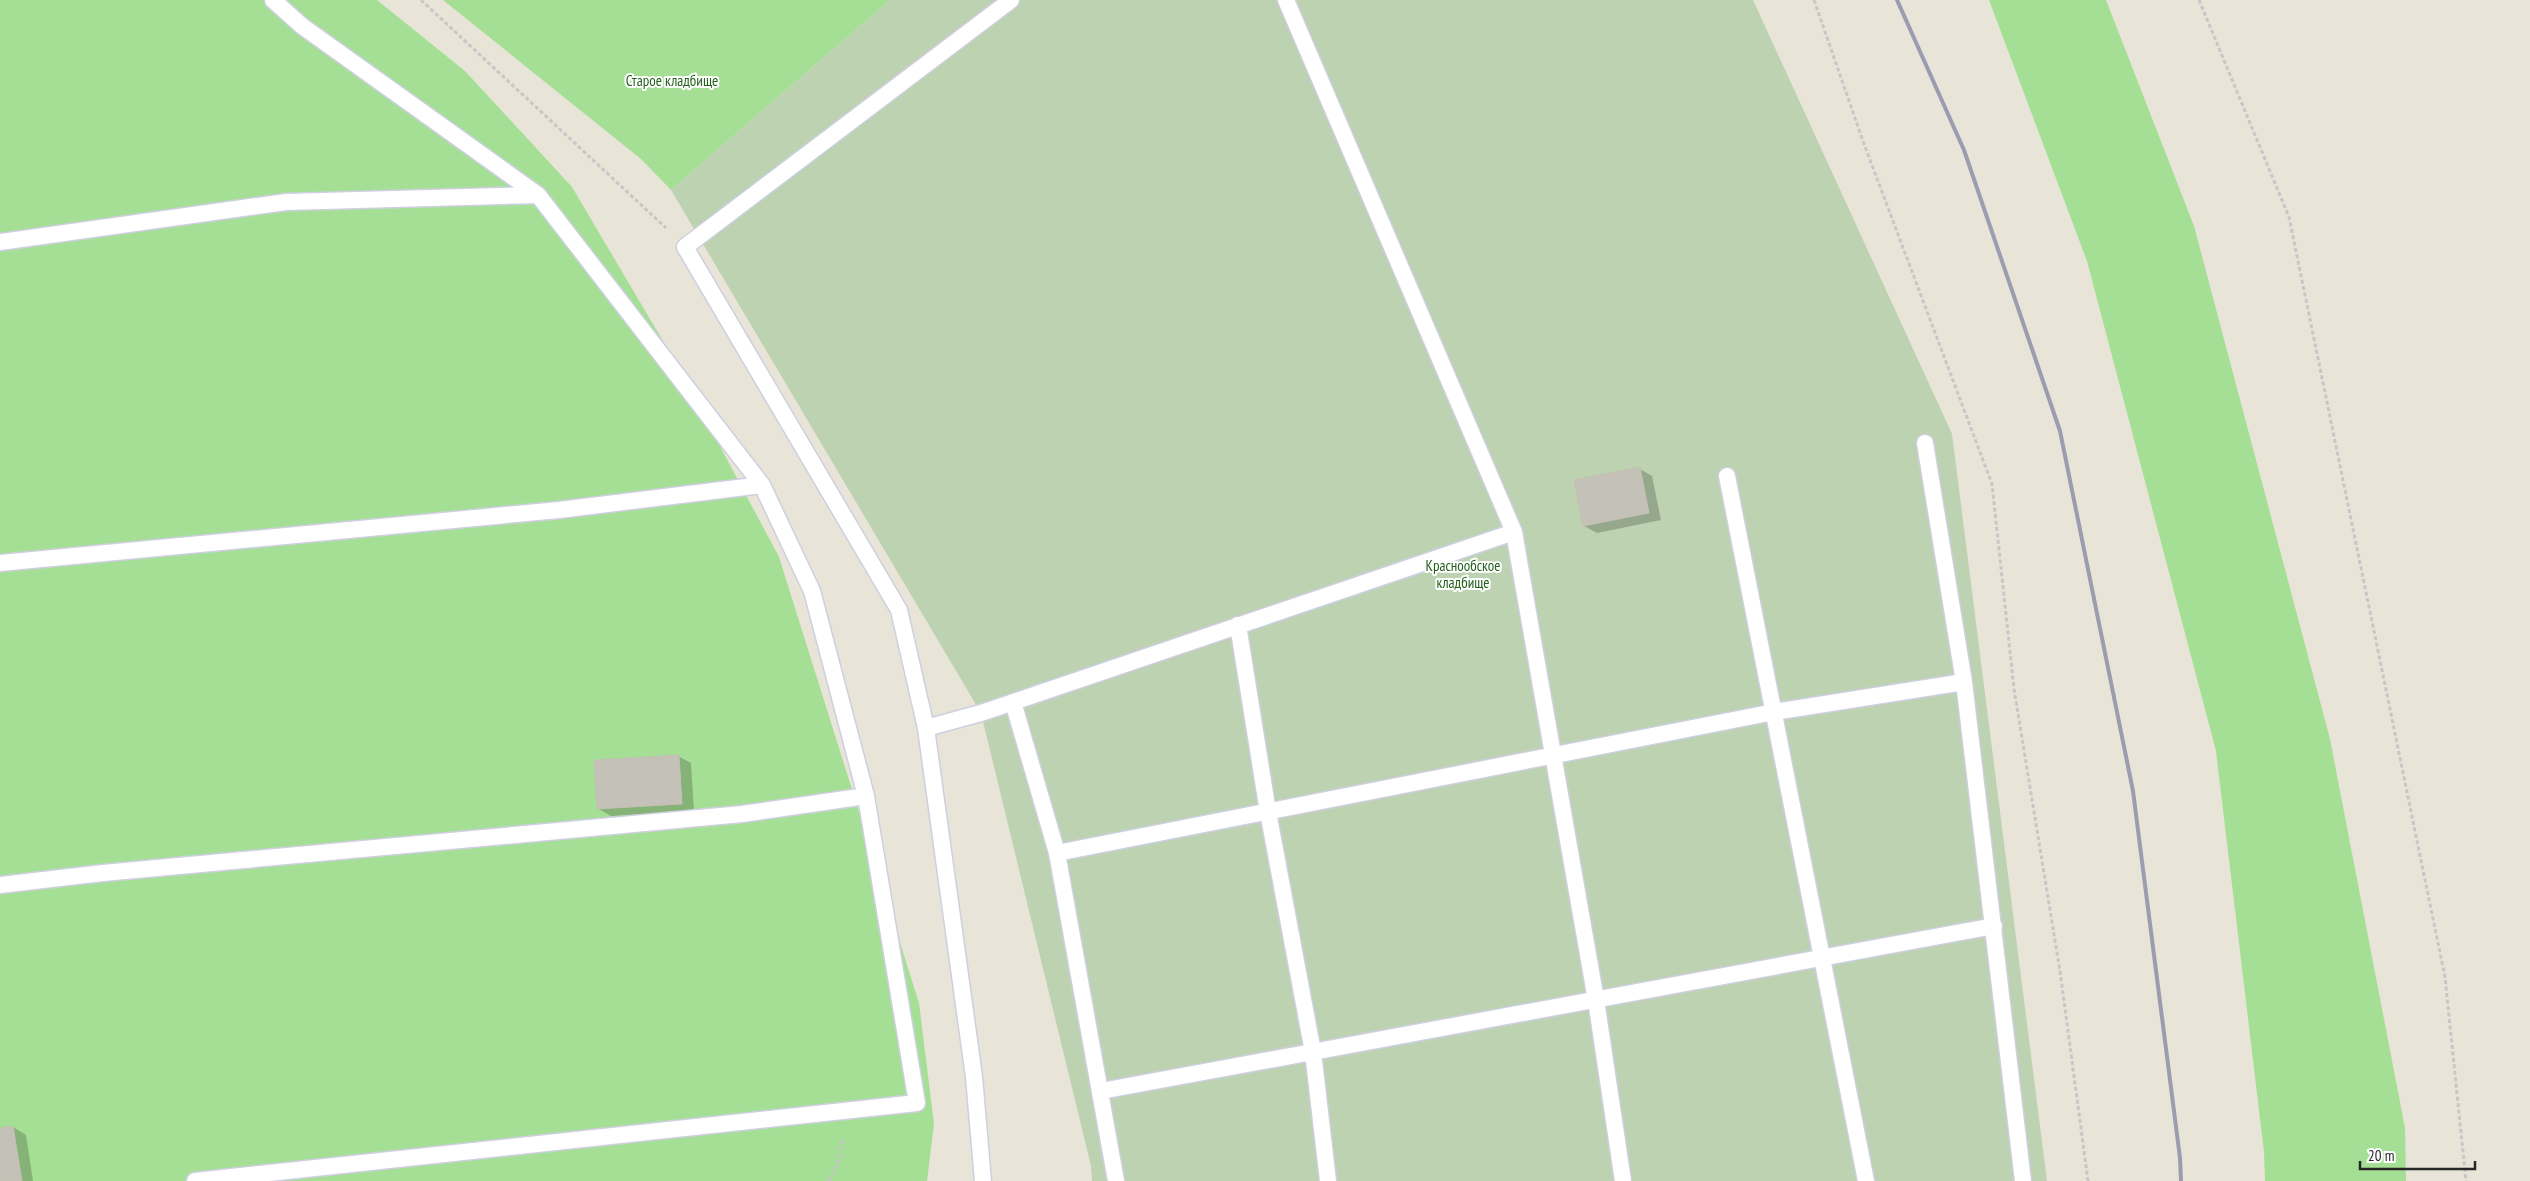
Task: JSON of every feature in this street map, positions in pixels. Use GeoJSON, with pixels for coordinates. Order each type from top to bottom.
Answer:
{"type":"FeatureCollection","features":[{"type":"Feature","properties":{"kind":"lane"},"geometry":{"type":"LineString","coordinates":[[195,1181],[917,1103],[866,796],[812,592],[762,485],[538,195],[302,26],[273,0]]}},
{"type":"Feature","properties":{"kind":"lane"},"geometry":{"type":"LineString","coordinates":[[983,1181],[974,1077],[926,728],[899,610],[686,247],[1011,0]]}},
{"type":"Feature","properties":{"kind":"lane"},"geometry":{"type":"LineString","coordinates":[[1286,0],[1514,532],[1596,1000],[1624,1181]]}},
{"type":"Feature","properties":{"kind":"lane"},"geometry":{"type":"LineString","coordinates":[[0,242],[286,202],[538,195]]}},
{"type":"Feature","properties":{"kind":"lane"},"geometry":{"type":"LineString","coordinates":[[1925,444],[1964,682],[2023,1181]]}},
{"type":"Feature","properties":{"kind":"lane"},"geometry":{"type":"LineString","coordinates":[[1727,476],[1866,1181]]}},
{"type":"Feature","properties":{"kind":"lane"},"geometry":{"type":"LineString","coordinates":[[0,563],[559,510],[762,485]]}},
{"type":"Feature","properties":{"kind":"lane"},"geometry":{"type":"LineString","coordinates":[[926,728],[1013,702],[1514,532]]}},
{"type":"Feature","properties":{"kind":"lane"},"geometry":{"type":"LineString","coordinates":[[1238,626],[1268,812],[1313,1052],[1328,1181]]}},
{"type":"Feature","properties":{"kind":"lane"},"geometry":{"type":"LineString","coordinates":[[1057,853],[1774,712],[1964,682]]}},
{"type":"Feature","properties":{"kind":"lane"},"geometry":{"type":"LineString","coordinates":[[1013,702],[1057,853],[1116,1181]]}},
{"type":"Feature","properties":{"kind":"lane"},"geometry":{"type":"LineString","coordinates":[[0,885],[103,873],[742,814],[866,796]]}},
{"type":"Feature","properties":{"kind":"lane"},"geometry":{"type":"LineString","coordinates":[[1101,1091],[1994,926]]}},
{"type":"Feature","properties":{"kind":"path"},"geometry":{"type":"LineString","coordinates":[[421,0],[686,247]]}},
{"type":"Feature","properties":{"kind":"path"},"geometry":{"type":"LineString","coordinates":[[1814,0],[1864,144],[1992,484],[2014,689],[2060,971],[2088,1181]]}},
{"type":"Feature","properties":{"kind":"path"},"geometry":{"type":"LineString","coordinates":[[2199,0],[2289,217],[2445,977],[2466,1181]]}},
{"type":"Feature","properties":{"kind":"path"},"geometry":{"type":"LineString","coordinates":[[829,1181],[838,1162],[850,1110]]}},
{"type":"Feature","properties":{"kind":"green space"},"geometry":{"type":"Polygon","coordinates":[[[0,0],[377,0],[465,71],[572,187],[673,358],[779,557],[919,1003],[934,1124],[927,1181],[0,1181],[0,0]]]}},
{"type":"Feature","properties":{"kind":"green space","name":"Старое кладбище"},"geometry":{"type":"Polygon","coordinates":[[[443,0],[890,0],[671,190],[641,159],[443,0]]]}},
{"type":"Feature","properties":{"kind":"green space","name":"Краснообское кладбище"},"geometry":{"type":"Polygon","coordinates":[[[890,0],[1753,0],[1952,434],[2047,1181],[1092,1181],[1091,1166],[981,713],[671,190],[890,0]]]}},
{"type":"Feature","properties":{"kind":"green space"},"geometry":{"type":"Polygon","coordinates":[[[1989,0],[2106,0],[2194,226],[2330,739],[2405,1128],[2406,1181],[2265,1181],[2264,1152],[2216,751],[2087,261],[1989,0]]]}},
{"type":"Feature","properties":{"kind":"building"},"geometry":{"type":"Polygon","coordinates":[[[1640,467],[1649,513],[1583,526],[1574,480],[1640,467]]]}},
{"type":"Feature","properties":{"kind":"building"},"geometry":{"type":"Polygon","coordinates":[[[679,755],[682,804],[597,809],[594,760],[679,755]]]}},
{"type":"Feature","properties":{"kind":"building"},"geometry":{"type":"Polygon","coordinates":[[[13,1126],[22,1181],[0,1181],[0,1128],[13,1126]]]}},
{"type":"Feature","properties":{"kind":"railway"},"geometry":{"type":"LineString","coordinates":[[1897,0],[1964,150],[2060,431],[2133,791],[2180,1158],[2181,1181]]}}]}
